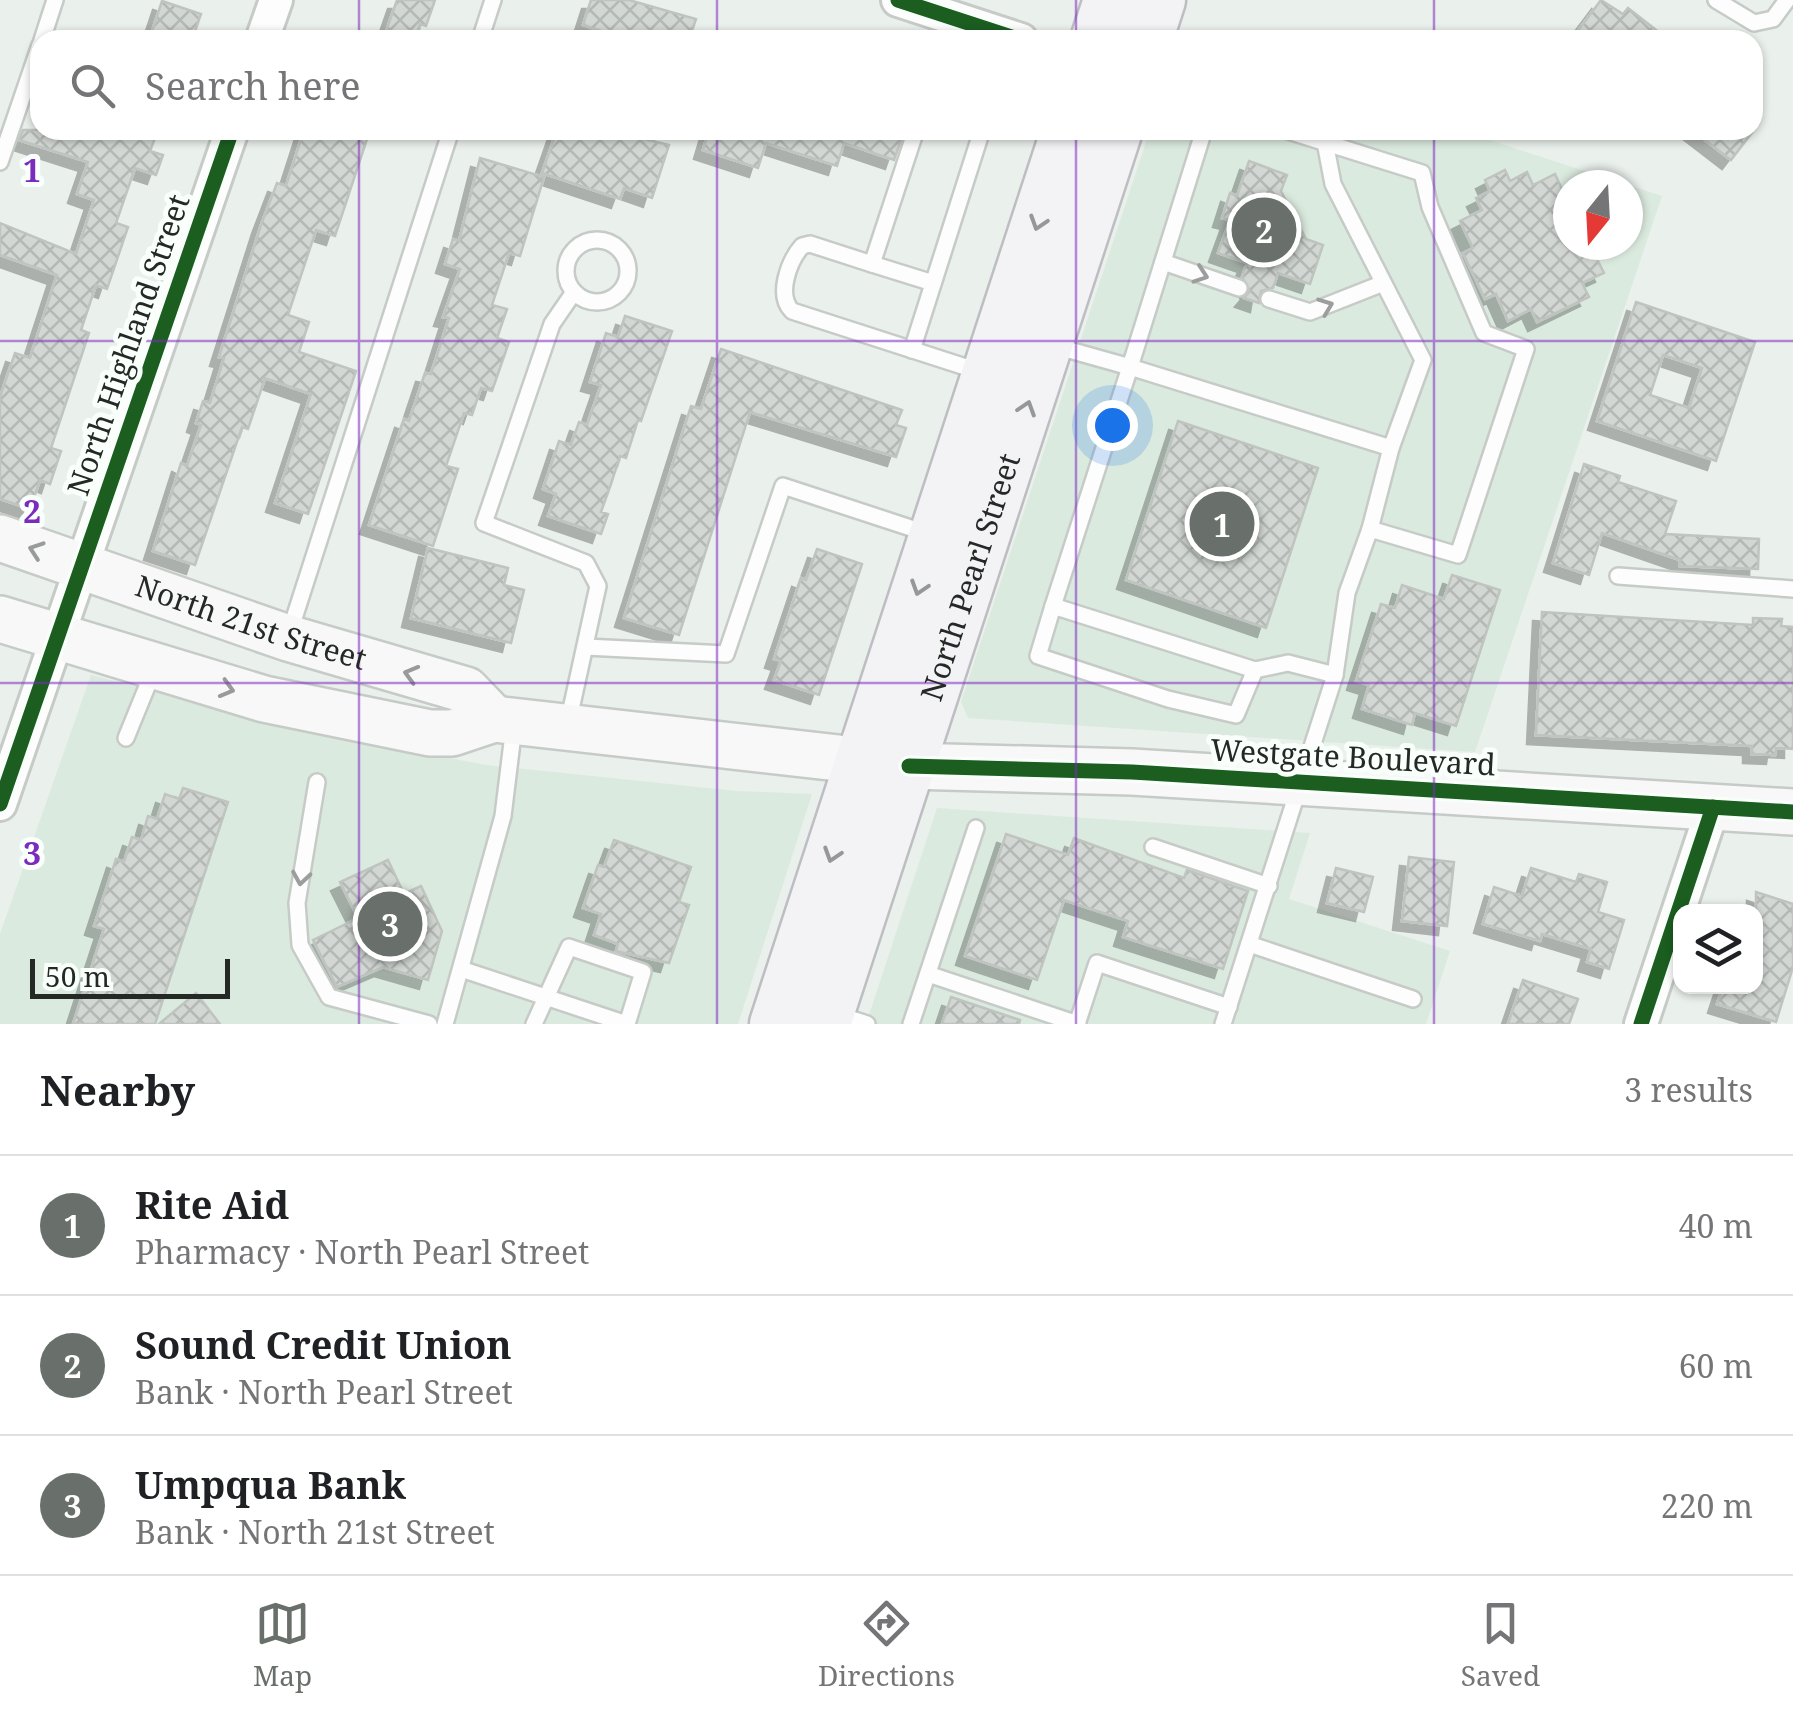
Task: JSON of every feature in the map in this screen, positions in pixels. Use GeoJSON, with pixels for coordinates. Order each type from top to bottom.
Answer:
{"type":"FeatureCollection","features":[{"type":"Feature","properties":{"kind":"main road"},"geometry":{"type":"LineString","coordinates":[[1099,30],[1109,0]]}},
{"type":"Feature","properties":{"kind":"main road"},"geometry":{"type":"LineString","coordinates":[[1150,30],[1160,0]]}},
{"type":"Feature","properties":{"kind":"main road","name":"North Pearl Street"},"geometry":{"type":"LineString","coordinates":[[841,1020],[886,764],[936,536],[1065,140]]}},
{"type":"Feature","properties":{"kind":"main road","name":"North Pearl Street"},"geometry":{"type":"LineString","coordinates":[[776,1024],[886,764],[1048,344],[1114,140]]}},
{"type":"Feature","properties":{"kind":"main road","name":"North 21st Street"},"geometry":{"type":"LineString","coordinates":[[0,538],[288,638],[466,690],[504,720]]}},
{"type":"Feature","properties":{"kind":"main road","name":"North 21st Street"},"geometry":{"type":"LineString","coordinates":[[0,619],[264,699],[430,733],[452,734],[504,720],[886,764]]}},
{"type":"Feature","properties":{"kind":"main road","name":"Westgate Boulevard"},"geometry":{"type":"LineString","coordinates":[[886,764],[1132,772],[1793,812]]}},
{"type":"Feature","properties":{"kind":"street"},"geometry":{"type":"LineString","coordinates":[[266,30],[276,0]]}},
{"type":"Feature","properties":{"kind":"street"},"geometry":{"type":"LineString","coordinates":[[898,0],[966,30]]}},
{"type":"Feature","properties":{"kind":"street","name":"North Highland Street"},"geometry":{"type":"LineString","coordinates":[[0,804],[229,140]]}},
{"type":"Feature","properties":{"kind":"street"},"geometry":{"type":"LineString","coordinates":[[1642,1024],[1713,807]]}},
{"type":"Feature","properties":{"kind":"lane"},"geometry":{"type":"LineString","coordinates":[[45,30],[55,0]]}},
{"type":"Feature","properties":{"kind":"lane"},"geometry":{"type":"LineString","coordinates":[[483,30],[493,0]]}},
{"type":"Feature","properties":{"kind":"lane"},"geometry":{"type":"LineString","coordinates":[[1716,0],[1754,23],[1773,18],[1787,0]]}},
{"type":"Feature","properties":{"kind":"lane"},"geometry":{"type":"LineString","coordinates":[[0,162],[30,74]]}},
{"type":"Feature","properties":{"kind":"lane"},"geometry":{"type":"LineString","coordinates":[[288,638],[448,140]]}},
{"type":"Feature","properties":{"kind":"lane"},"geometry":{"type":"LineString","coordinates":[[872,264],[913,140]]}},
{"type":"Feature","properties":{"kind":"lane"},"geometry":{"type":"LineString","coordinates":[[912,350],[979,140]]}},
{"type":"Feature","properties":{"kind":"lane"},"geometry":{"type":"LineString","coordinates":[[1201,140],[1038,656],[1168,699],[1236,715],[1255,670]]}},
{"type":"Feature","properties":{"kind":"lane"},"geometry":{"type":"LineString","coordinates":[[1318,140],[1422,173],[1430,207],[1484,333],[1526,349],[1458,556],[1370,529]]}},
{"type":"Feature","properties":{"kind":"lane"},"geometry":{"type":"LineString","coordinates":[[1223,1024],[1304,783],[1335,675],[1347,593],[1423,360],[1333,184],[1325,142]]}},
{"type":"Feature","properties":{"kind":"lane"},"geometry":{"type":"LineString","coordinates":[[600,240],[619,250],[628,269],[622,290],[594,302],[574,292],[566,273],[572,252],[589,241],[600,240]]}},
{"type":"Feature","properties":{"kind":"lane"},"geometry":{"type":"LineString","coordinates":[[933,284],[810,244],[802,246],[782,293],[792,311],[989,374]]}},
{"type":"Feature","properties":{"kind":"lane"},"geometry":{"type":"LineString","coordinates":[[1163,262],[1239,288]]}},
{"type":"Feature","properties":{"kind":"lane"},"geometry":{"type":"LineString","coordinates":[[1269,299],[1310,312],[1382,284]]}},
{"type":"Feature","properties":{"kind":"lane"},"geometry":{"type":"LineString","coordinates":[[567,727],[598,586],[586,563],[484,522],[552,324],[574,292]]}},
{"type":"Feature","properties":{"kind":"lane"},"geometry":{"type":"LineString","coordinates":[[1048,344],[1392,448]]}},
{"type":"Feature","properties":{"kind":"lane"},"geometry":{"type":"LineString","coordinates":[[586,646],[726,654],[783,486],[936,536]]}},
{"type":"Feature","properties":{"kind":"lane"},"geometry":{"type":"LineString","coordinates":[[1618,576],[1793,590]]}},
{"type":"Feature","properties":{"kind":"lane"},"geometry":{"type":"LineString","coordinates":[[1054,606],[1255,670],[1288,663],[1335,675]]}},
{"type":"Feature","properties":{"kind":"lane"},"geometry":{"type":"LineString","coordinates":[[126,738],[154,668]]}},
{"type":"Feature","properties":{"kind":"lane"},"geometry":{"type":"LineString","coordinates":[[446,1024],[503,816],[504,720]]}},
{"type":"Feature","properties":{"kind":"lane"},"geometry":{"type":"LineString","coordinates":[[317,782],[297,903],[300,945],[329,997],[430,1024]]}},
{"type":"Feature","properties":{"kind":"lane"},"geometry":{"type":"LineString","coordinates":[[911,1024],[976,828]]}},
{"type":"Feature","properties":{"kind":"lane"},"geometry":{"type":"LineString","coordinates":[[1153,848],[1269,886]]}},
{"type":"Feature","properties":{"kind":"lane"},"geometry":{"type":"LineString","coordinates":[[1249,944],[1413,999]]}},
{"type":"Feature","properties":{"kind":"lane"},"geometry":{"type":"LineString","coordinates":[[461,969],[543,996],[627,1024],[643,972],[569,947],[543,996],[534,1024]]}},
{"type":"Feature","properties":{"kind":"lane"},"geometry":{"type":"LineString","coordinates":[[928,974],[1077,1024],[1097,963],[1229,1006]]}},
{"type":"Feature","properties":{"kind":"shaded area"},"geometry":{"type":"Polygon","coordinates":[[[1147,140],[1490,140],[1581,170],[1553,170],[1553,260],[1640,260],[1475,752],[968,718],[961,702],[1147,140]]]}},
{"type":"Feature","properties":{"kind":"shaded area"},"geometry":{"type":"Polygon","coordinates":[[[1643,190],[1662,196],[1643,252],[1643,190]]]}},
{"type":"Feature","properties":{"kind":"shaded area"},"geometry":{"type":"Polygon","coordinates":[[[91,675],[314,732],[486,765],[736,791],[812,794],[738,1024],[0,1024],[0,934],[91,675]]]}},
{"type":"Feature","properties":{"kind":"shaded area"},"geometry":{"type":"Polygon","coordinates":[[[937,808],[1310,833],[1289,899],[1450,951],[1426,1024],[866,1024],[937,808]]]}},
{"type":"Feature","properties":{"kind":"building"},"geometry":{"type":"Polygon","coordinates":[[[397,0],[435,0],[426,26],[420,24],[418,30],[386,30],[397,0]]]}},
{"type":"Feature","properties":{"kind":"building"},"geometry":{"type":"Polygon","coordinates":[[[591,0],[629,0],[696,19],[692,30],[598,30],[583,25],[591,0]]]}},
{"type":"Feature","properties":{"kind":"building"},"geometry":{"type":"Polygon","coordinates":[[[1601,0],[1623,14],[1628,8],[1656,30],[1578,30],[1601,0]]]}},
{"type":"Feature","properties":{"kind":"building"},"geometry":{"type":"Polygon","coordinates":[[[162,1],[201,14],[195,30],[152,30],[162,1]]]}},
{"type":"Feature","properties":{"kind":"building"},"geometry":{"type":"Polygon","coordinates":[[[23,130],[30,130],[30,140],[154,140],[150,151],[163,155],[156,175],[135,168],[116,223],[128,227],[107,289],[96,285],[81,330],[89,333],[51,448],[61,451],[50,484],[40,480],[30,509],[0,499],[0,397],[15,353],[30,358],[57,275],[0,255],[0,223],[76,254],[94,200],[77,194],[88,162],[19,140],[23,130]]]}},
{"type":"Feature","properties":{"kind":"building"},"geometry":{"type":"Polygon","coordinates":[[[301,140],[367,140],[335,236],[316,230],[288,315],[309,322],[299,352],[356,371],[308,514],[275,503],[311,394],[265,378],[248,429],[242,427],[195,565],[153,551],[181,463],[187,466],[201,425],[196,423],[203,401],[210,403],[224,358],[219,357],[261,225],[277,183],[286,186],[301,140]]]}},
{"type":"Feature","properties":{"kind":"building"},"geometry":{"type":"Polygon","coordinates":[[[554,140],[648,140],[669,145],[652,198],[624,188],[620,199],[542,173],[554,140]]]}},
{"type":"Feature","properties":{"kind":"building"},"geometry":{"type":"Polygon","coordinates":[[[706,140],[901,140],[894,160],[844,143],[837,166],[766,143],[758,168],[703,150],[706,140]]]}},
{"type":"Feature","properties":{"kind":"building"},"geometry":{"type":"Polygon","coordinates":[[[1705,140],[1746,140],[1731,160],[1705,140]]]}},
{"type":"Feature","properties":{"kind":"building"},"geometry":{"type":"Polygon","coordinates":[[[480,158],[544,177],[520,256],[509,253],[492,305],[507,309],[497,338],[509,342],[492,391],[481,388],[472,415],[464,413],[446,466],[458,469],[433,546],[369,525],[404,419],[409,421],[425,373],[431,374],[449,318],[443,317],[460,269],[445,264],[453,239],[459,241],[480,158]]]}},
{"type":"Feature","properties":{"kind":"building"},"geometry":{"type":"Polygon","coordinates":[[[1249,161],[1287,175],[1281,191],[1306,239],[1323,245],[1310,284],[1278,273],[1273,288],[1261,291],[1259,303],[1244,298],[1250,291],[1242,277],[1247,263],[1218,253],[1230,220],[1222,218],[1230,193],[1237,196],[1249,161]]]}},
{"type":"Feature","properties":{"kind":"building"},"geometry":{"type":"Polygon","coordinates":[[[1505,170],[1510,181],[1527,172],[1533,185],[1553,175],[1553,260],[1598,260],[1604,273],[1582,283],[1589,297],[1537,322],[1531,309],[1508,321],[1496,294],[1485,299],[1463,253],[1473,248],[1460,221],[1482,210],[1476,198],[1490,191],[1485,180],[1505,170]]]}},
{"type":"Feature","properties":{"kind":"building"},"geometry":{"type":"Polygon","coordinates":[[[1636,302],[1755,342],[1716,461],[1597,421],[1636,302]],[[1663,355],[1650,395],[1689,408],[1702,368],[1663,355]]]}},
{"type":"Feature","properties":{"kind":"building"},"geometry":{"type":"Polygon","coordinates":[[[625,316],[672,331],[626,458],[620,456],[601,512],[608,514],[601,534],[548,516],[556,494],[543,489],[559,441],[571,445],[579,422],[587,425],[601,385],[590,382],[606,333],[618,337],[625,316]]]}},
{"type":"Feature","properties":{"kind":"building"},"geometry":{"type":"Polygon","coordinates":[[[721,349],[902,410],[896,425],[906,428],[896,457],[750,412],[679,635],[624,618],[691,406],[701,409],[721,349]]]}},
{"type":"Feature","properties":{"kind":"building"},"geometry":{"type":"Polygon","coordinates":[[[1178,421],[1318,468],[1266,628],[1126,580],[1178,421]]]}},
{"type":"Feature","properties":{"kind":"building"},"geometry":{"type":"Polygon","coordinates":[[[1584,464],[1620,476],[1618,482],[1676,501],[1665,534],[1759,539],[1758,569],[1680,566],[1680,560],[1602,533],[1589,575],[1553,563],[1584,464]]]}},
{"type":"Feature","properties":{"kind":"building"},"geometry":{"type":"Polygon","coordinates":[[[428,548],[508,568],[504,585],[524,590],[511,643],[411,618],[428,548]]]}},
{"type":"Feature","properties":{"kind":"building"},"geometry":{"type":"Polygon","coordinates":[[[817,549],[862,564],[819,695],[774,680],[781,661],[774,659],[801,578],[806,580],[817,549]]]}},
{"type":"Feature","properties":{"kind":"building"},"geometry":{"type":"Polygon","coordinates":[[[1452,575],[1500,590],[1456,726],[1415,713],[1412,725],[1362,709],[1369,685],[1356,681],[1381,604],[1395,608],[1402,585],[1444,599],[1452,575]]]}},
{"type":"Feature","properties":{"kind":"building"},"geometry":{"type":"Polygon","coordinates":[[[1542,612],[1753,625],[1753,618],[1782,619],[1781,626],[1793,627],[1793,749],[1776,748],[1775,755],[1752,754],[1752,746],[1536,735],[1542,612]]]}},
{"type":"Feature","properties":{"kind":"building"},"geometry":{"type":"Polygon","coordinates":[[[183,788],[228,802],[155,1024],[73,1024],[104,929],[94,926],[116,859],[124,862],[132,837],[141,840],[148,816],[157,819],[165,794],[179,799],[183,788]]]}},
{"type":"Feature","properties":{"kind":"building"},"geometry":{"type":"Polygon","coordinates":[[[1006,834],[1068,855],[1074,838],[1184,878],[1187,870],[1248,891],[1223,969],[1123,937],[1128,921],[1064,900],[1037,980],[965,956],[1006,834]]]}},
{"type":"Feature","properties":{"kind":"building"},"geometry":{"type":"Polygon","coordinates":[[[614,840],[691,867],[679,902],[689,905],[669,963],[616,951],[618,944],[594,935],[601,914],[583,908],[598,865],[604,867],[614,840]]]}},
{"type":"Feature","properties":{"kind":"building"},"geometry":{"type":"Polygon","coordinates":[[[1409,857],[1454,862],[1447,926],[1402,921],[1409,857]]]}},
{"type":"Feature","properties":{"kind":"building"},"geometry":{"type":"Polygon","coordinates":[[[388,860],[404,894],[421,886],[442,931],[428,980],[383,967],[337,987],[313,940],[358,918],[340,882],[388,860]]]}},
{"type":"Feature","properties":{"kind":"building"},"geometry":{"type":"Polygon","coordinates":[[[1336,868],[1373,877],[1364,912],[1327,903],[1336,868]]]}},
{"type":"Feature","properties":{"kind":"building"},"geometry":{"type":"Polygon","coordinates":[[[1531,868],[1576,882],[1579,874],[1607,882],[1598,912],[1624,920],[1609,969],[1587,962],[1591,949],[1542,934],[1540,941],[1483,924],[1494,887],[1522,896],[1531,868]]]}},
{"type":"Feature","properties":{"kind":"building"},"geometry":{"type":"Polygon","coordinates":[[[1756,892],[1793,904],[1793,967],[1776,1022],[1717,1004],[1720,994],[1763,994],[1763,904],[1756,904],[1756,892]]]}},
{"type":"Feature","properties":{"kind":"building"},"geometry":{"type":"Polygon","coordinates":[[[1523,980],[1578,999],[1569,1024],[1508,1024],[1523,980]]]}},
{"type":"Feature","properties":{"kind":"building"},"geometry":{"type":"Polygon","coordinates":[[[196,993],[220,1024],[159,1024],[196,993]]]}},
{"type":"Feature","properties":{"kind":"building"},"geometry":{"type":"Polygon","coordinates":[[[951,997],[1020,1020],[1019,1024],[942,1024],[951,997]]]}},
{"type":"Feature","properties":{"kind":"cycle path"},"geometry":{"type":"LineString","coordinates":[[898,0],[990,30]]}},
{"type":"Feature","properties":{"kind":"cycle path"},"geometry":{"type":"LineString","coordinates":[[0,804],[229,140]]}},
{"type":"Feature","properties":{"kind":"cycle path"},"geometry":{"type":"LineString","coordinates":[[909,766],[1132,772],[1793,812]]}},
{"type":"Feature","properties":{"kind":"cycle path"},"geometry":{"type":"LineString","coordinates":[[1641,1024],[1713,807]]}},
{"type":"Feature","properties":{"kind":"place","name":"Sound Credit Union"},"geometry":{"type":"Point","coordinates":[1264,230]}},
{"type":"Feature","properties":{"kind":"place","name":"Rite Aid"},"geometry":{"type":"Point","coordinates":[1222,524]}},
{"type":"Feature","properties":{"kind":"place","name":"Umpqua Bank"},"geometry":{"type":"Point","coordinates":[390,924]}}]}
